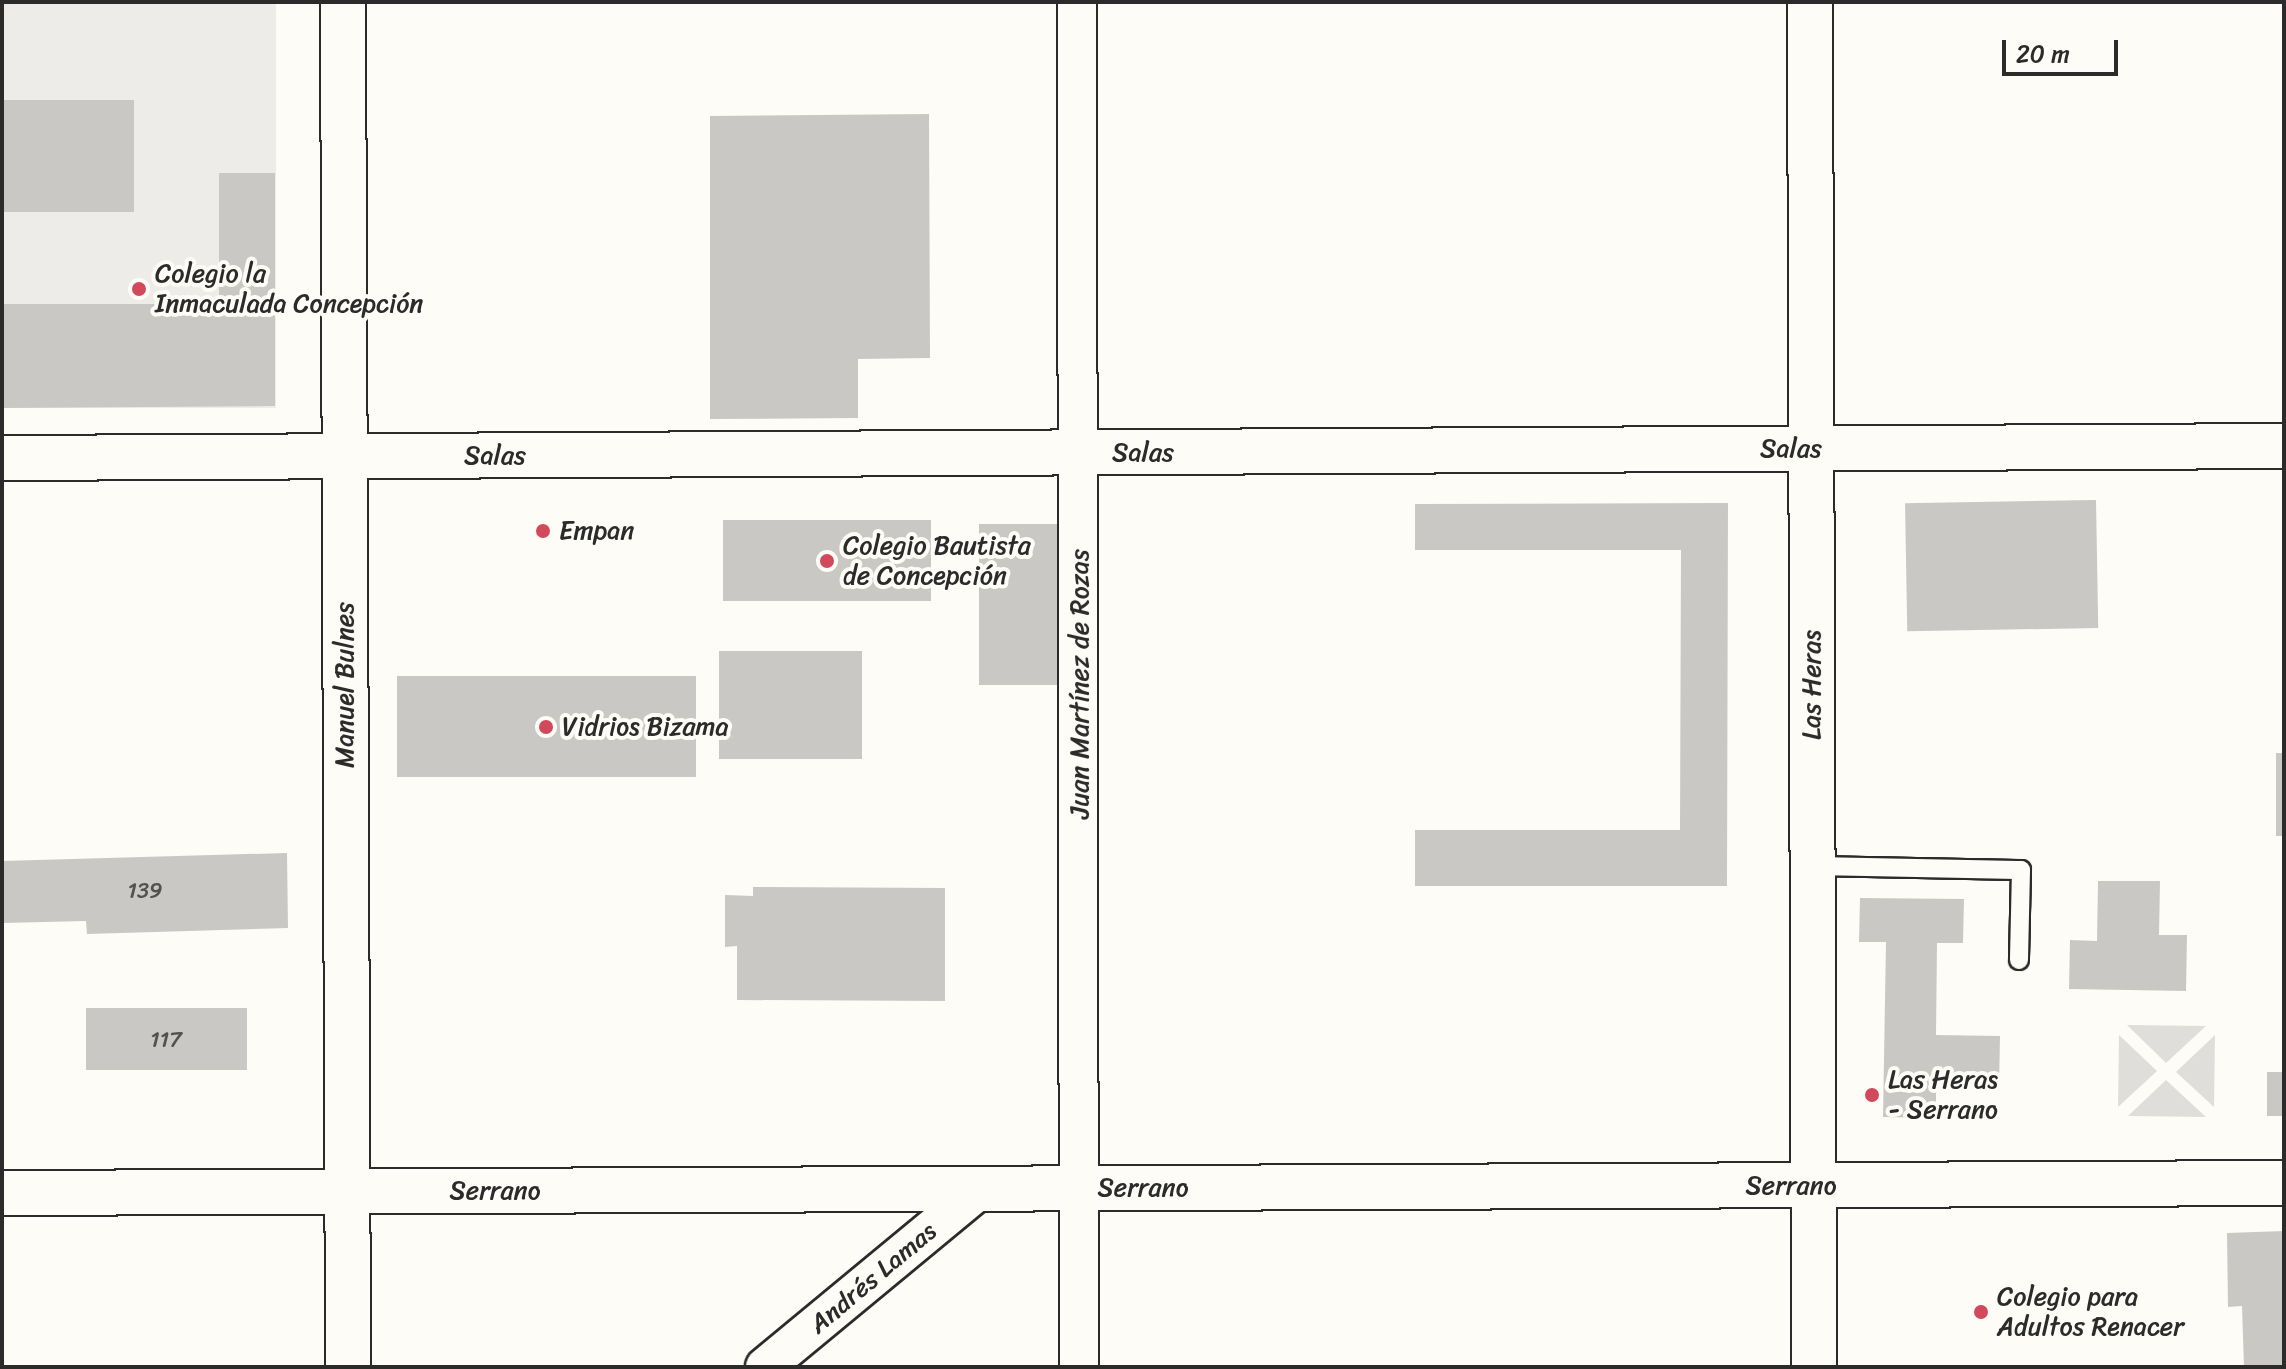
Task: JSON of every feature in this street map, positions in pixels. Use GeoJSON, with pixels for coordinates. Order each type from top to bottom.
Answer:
{"type":"FeatureCollection","features":[{"type":"Feature","properties":{"kind":"street","name":"Manuel Bulnes"},"geometry":{"type":"LineString","coordinates":[[343,2],[348,1367]]}},
{"type":"Feature","properties":{"kind":"street","name":"Juan Martínez de Rozas"},"geometry":{"type":"LineString","coordinates":[[1077,2],[1079,1367]]}},
{"type":"Feature","properties":{"kind":"street","name":"Las Heras"},"geometry":{"type":"LineString","coordinates":[[1810,2],[1814,1367]]}},
{"type":"Feature","properties":{"kind":"street","name":"Salas"},"geometry":{"type":"LineString","coordinates":[[2,458],[2284,446]]}},
{"type":"Feature","properties":{"kind":"street","name":"Serrano"},"geometry":{"type":"LineString","coordinates":[[2,1193],[2284,1183]]}},
{"type":"Feature","properties":{"kind":"street","name":"Andrés Lamas"},"geometry":{"type":"LineString","coordinates":[[765,1367],[980,1189]]}},
{"type":"Feature","properties":{"kind":"lane"},"geometry":{"type":"LineString","coordinates":[[1812,866],[2021,870],[2019,960]]}},
{"type":"Feature","properties":{"kind":"shaded area","name":"Colegio la Inmaculada Concepción"},"geometry":{"type":"Polygon","coordinates":[[[2,2],[276,2],[276,408],[2,408],[2,2]]]}},
{"type":"Feature","properties":{"kind":"shaded area"},"geometry":{"type":"Polygon","coordinates":[[[2127,1025],[2206,1026],[2166,1063],[2127,1025]]]}},
{"type":"Feature","properties":{"kind":"shaded area"},"geometry":{"type":"Polygon","coordinates":[[[2119,1035],[2157,1071],[2118,1107],[2119,1035]]]}},
{"type":"Feature","properties":{"kind":"shaded area"},"geometry":{"type":"Polygon","coordinates":[[[2215,1035],[2214,1107],[2176,1072],[2215,1035]]]}},
{"type":"Feature","properties":{"kind":"shaded area"},"geometry":{"type":"Polygon","coordinates":[[[2166,1080],[2206,1117],[2128,1116],[2166,1080]]]}},
{"type":"Feature","properties":{"kind":"building"},"geometry":{"type":"Polygon","coordinates":[[[2,100],[134,100],[134,212],[2,212],[2,100]]]}},
{"type":"Feature","properties":{"kind":"building"},"geometry":{"type":"Polygon","coordinates":[[[929,114],[930,358],[858,359],[858,418],[710,419],[710,116],[929,114]]]}},
{"type":"Feature","properties":{"kind":"building"},"geometry":{"type":"Polygon","coordinates":[[[219,173],[275,173],[275,406],[2,408],[2,304],[219,304],[219,173]]]}},
{"type":"Feature","properties":{"kind":"building"},"geometry":{"type":"Polygon","coordinates":[[[2096,500],[2098,628],[1907,631],[1905,503],[2096,500]]]}},
{"type":"Feature","properties":{"kind":"building"},"geometry":{"type":"Polygon","coordinates":[[[1728,503],[1727,886],[1415,886],[1415,830],[1680,830],[1681,550],[1415,550],[1415,504],[1728,503]]]}},
{"type":"Feature","properties":{"kind":"building","name":"Colegio Bautista de Concepción"},"geometry":{"type":"Polygon","coordinates":[[[723,520],[931,520],[931,601],[723,601],[723,520]]]}},
{"type":"Feature","properties":{"kind":"building"},"geometry":{"type":"Polygon","coordinates":[[[979,524],[1059,524],[1059,685],[979,685],[979,524]]]}},
{"type":"Feature","properties":{"kind":"building"},"geometry":{"type":"Polygon","coordinates":[[[719,651],[862,651],[862,759],[719,759],[719,651]]]}},
{"type":"Feature","properties":{"kind":"building","name":"Vidrios Bizama"},"geometry":{"type":"Polygon","coordinates":[[[397,676],[696,676],[696,777],[397,777],[397,676]]]}},
{"type":"Feature","properties":{"kind":"building"},"geometry":{"type":"Polygon","coordinates":[[[2276,753],[2284,753],[2284,836],[2276,836],[2276,753]]]}},
{"type":"Feature","properties":{"kind":"building"},"geometry":{"type":"Polygon","coordinates":[[[287,853],[288,928],[87,934],[86,921],[2,923],[2,861],[287,853]]]}},
{"type":"Feature","properties":{"kind":"building"},"geometry":{"type":"Polygon","coordinates":[[[2098,881],[2160,881],[2159,935],[2187,935],[2186,991],[2069,989],[2070,940],[2097,941],[2098,881]]]}},
{"type":"Feature","properties":{"kind":"building"},"geometry":{"type":"Polygon","coordinates":[[[753,887],[945,888],[945,1001],[737,1000],[737,946],[725,947],[725,895],[753,896],[753,887]]]}},
{"type":"Feature","properties":{"kind":"building"},"geometry":{"type":"Polygon","coordinates":[[[1860,898],[1964,899],[1963,943],[1937,943],[1936,1035],[2000,1036],[1999,1088],[1936,1087],[1936,1118],[1883,1117],[1886,942],[1859,942],[1860,898]]]}},
{"type":"Feature","properties":{"kind":"building"},"geometry":{"type":"Polygon","coordinates":[[[86,1008],[247,1008],[247,1070],[86,1070],[86,1008]]]}},
{"type":"Feature","properties":{"kind":"building"},"geometry":{"type":"Polygon","coordinates":[[[2267,1072],[2284,1072],[2284,1116],[2267,1116],[2267,1072]]]}},
{"type":"Feature","properties":{"kind":"building"},"geometry":{"type":"Polygon","coordinates":[[[2284,1231],[2284,1367],[2244,1367],[2242,1306],[2228,1307],[2227,1233],[2284,1231]]]}},
{"type":"Feature","properties":{"kind":"place","name":"Colegio la Inmaculada Concepción"},"geometry":{"type":"Point","coordinates":[139,289]}},
{"type":"Feature","properties":{"kind":"place","name":"Empan"},"geometry":{"type":"Point","coordinates":[543,531]}},
{"type":"Feature","properties":{"kind":"place","name":"Colegio Bautista de Concepción"},"geometry":{"type":"Point","coordinates":[827,561]}},
{"type":"Feature","properties":{"kind":"place","name":"Vidrios Bizama"},"geometry":{"type":"Point","coordinates":[546,727]}},
{"type":"Feature","properties":{"kind":"place","name":"Las Heras - Serrano"},"geometry":{"type":"Point","coordinates":[1872,1095]}},
{"type":"Feature","properties":{"kind":"place","name":"Colegio para Adultos Renacer"},"geometry":{"type":"Point","coordinates":[1981,1312]}}]}
